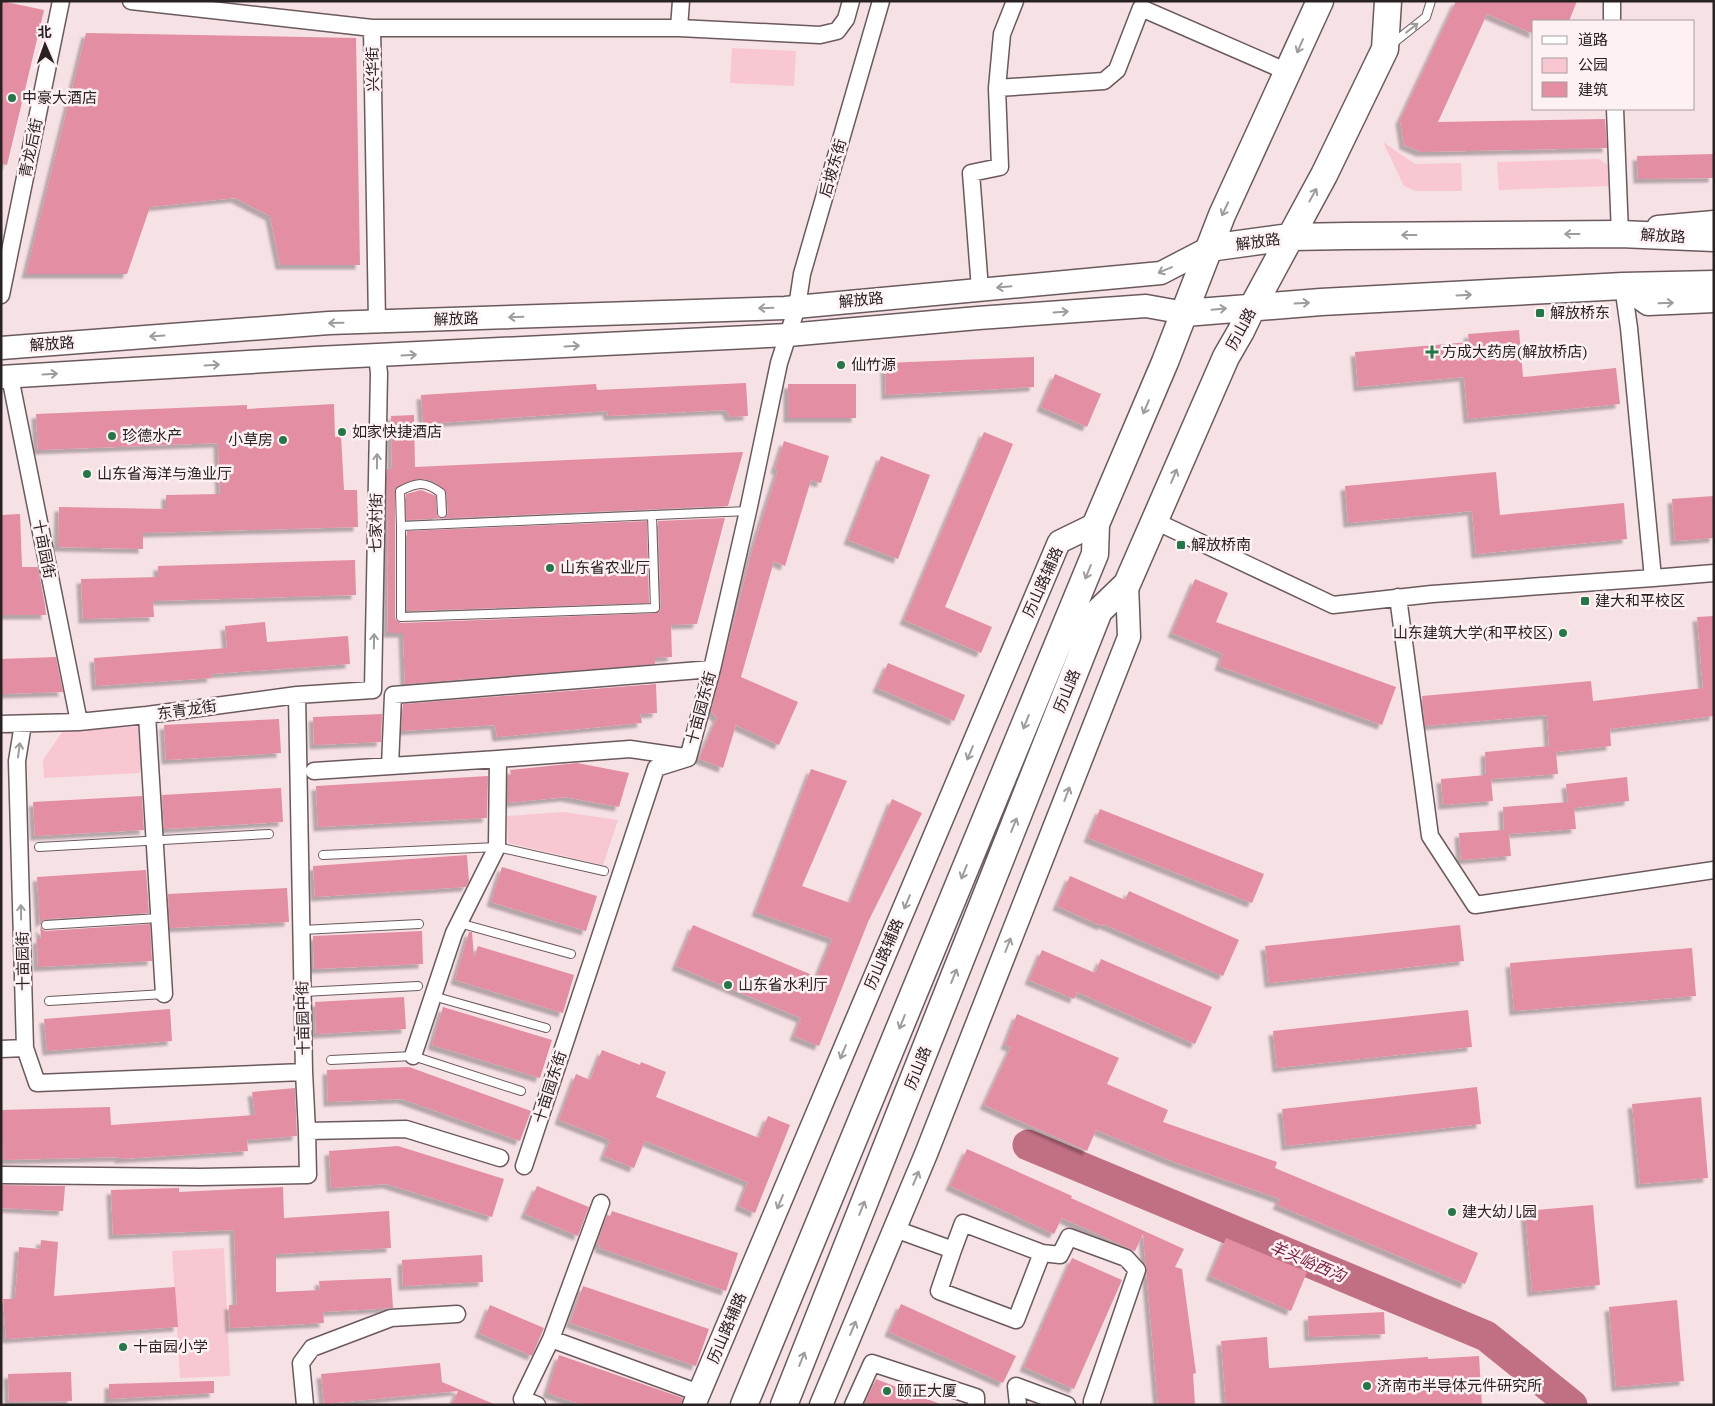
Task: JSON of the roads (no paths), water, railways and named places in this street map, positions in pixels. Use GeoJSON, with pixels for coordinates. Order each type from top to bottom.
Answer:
{"type":"FeatureCollection","features":[{"type":"Feature","properties":{"kind":"main road","name":"历山路"},"geometry":{"type":"LineString","coordinates":[[744,1405],[1096,554],[1096,524],[1185,313],[1222,215],[1320,1]]}},
{"type":"Feature","properties":{"kind":"main road","name":"历山路"},"geometry":{"type":"LineString","coordinates":[[784,1405],[1099,611],[1127,584],[1226,357],[1324,175],[1385,50],[1388,1]]}},
{"type":"Feature","properties":{"kind":"main road"},"geometry":{"type":"LineString","coordinates":[[1620,234],[1664,225],[1714,222]]}},
{"type":"Feature","properties":{"kind":"main road","name":"解放路"},"geometry":{"type":"LineString","coordinates":[[1,348],[329,323],[797,306],[1161,273],[1209,248],[1290,237],[1620,234],[1714,238]]}},
{"type":"Feature","properties":{"kind":"main road","name":"解放路"},"geometry":{"type":"LineString","coordinates":[[6,377],[306,359],[788,335],[978,318],[1146,306],[1185,313],[1253,306],[1624,286],[1714,284]]}},
{"type":"Feature","properties":{"kind":"main road"},"geometry":{"type":"LineString","coordinates":[[1624,286],[1648,304],[1714,301]]}},
{"type":"Feature","properties":{"kind":"main road","name":"历山路辅路"},"geometry":{"type":"LineString","coordinates":[[697,1399],[1059,542],[1096,524]]}},
{"type":"Feature","properties":{"kind":"main road"},"geometry":{"type":"LineString","coordinates":[[821,1405],[926,1154],[1128,637],[1127,584]]}},
{"type":"Feature","properties":{"kind":"street","name":"青龙后街"},"geometry":{"type":"LineString","coordinates":[[1,295],[61,1]]}},
{"type":"Feature","properties":{"kind":"street","name":"兴华街"},"geometry":{"type":"LineString","coordinates":[[132,1],[372,28],[377,322]]}},
{"type":"Feature","properties":{"kind":"street"},"geometry":{"type":"LineString","coordinates":[[679,28],[681,1]]}},
{"type":"Feature","properties":{"kind":"street"},"geometry":{"type":"LineString","coordinates":[[372,28],[679,28],[820,35],[837,31],[846,19],[851,1]]}},
{"type":"Feature","properties":{"kind":"street","name":"后坡东街"},"geometry":{"type":"LineString","coordinates":[[788,335],[797,306],[802,274],[881,1]]}},
{"type":"Feature","properties":{"kind":"street"},"geometry":{"type":"LineString","coordinates":[[980,289],[971,173],[1000,167],[998,88],[1002,34],[1015,1]]}},
{"type":"Feature","properties":{"kind":"street"},"geometry":{"type":"LineString","coordinates":[[1612,1],[1612,20]]}},
{"type":"Feature","properties":{"kind":"street"},"geometry":{"type":"LineString","coordinates":[[998,88],[1104,81],[1116,70],[1141,8],[1288,72]]}},
{"type":"Feature","properties":{"kind":"street"},"geometry":{"type":"LineString","coordinates":[[1615,110],[1620,234]]}},
{"type":"Feature","properties":{"kind":"street"},"geometry":{"type":"LineString","coordinates":[[1624,286],[1653,578]]}},
{"type":"Feature","properties":{"kind":"street","name":"十亩园东街"},"geometry":{"type":"LineString","coordinates":[[524,1166],[656,768],[688,758],[712,669],[779,363],[788,335]]}},
{"type":"Feature","properties":{"kind":"street","name":"七家村街"},"geometry":{"type":"LineString","coordinates":[[373,690],[379,373],[377,356]]}},
{"type":"Feature","properties":{"kind":"street","name":"十亩园街"},"geometry":{"type":"LineString","coordinates":[[6,377],[79,722]]}},
{"type":"Feature","properties":{"kind":"street"},"geometry":{"type":"LineString","coordinates":[[1155,521],[1333,605],[1398,598],[1714,574]]}},
{"type":"Feature","properties":{"kind":"street"},"geometry":{"type":"LineString","coordinates":[[1398,598],[1430,836],[1476,905],[1714,870]]}},
{"type":"Feature","properties":{"kind":"street"},"geometry":{"type":"LineString","coordinates":[[390,766],[393,695],[712,669]]}},
{"type":"Feature","properties":{"kind":"street","name":"东青龙街"},"geometry":{"type":"LineString","coordinates":[[1,724],[79,722],[297,695],[373,690]]}},
{"type":"Feature","properties":{"kind":"street","name":"十亩园中街"},"geometry":{"type":"LineString","coordinates":[[25,1048],[37,1083],[304,1072],[297,695]]}},
{"type":"Feature","properties":{"kind":"street"},"geometry":{"type":"LineString","coordinates":[[147,715],[164,994]]}},
{"type":"Feature","properties":{"kind":"street","name":"十亩园街"},"geometry":{"type":"LineString","coordinates":[[22,724],[17,761],[25,1048]]}},
{"type":"Feature","properties":{"kind":"street"},"geometry":{"type":"LineString","coordinates":[[314,771],[630,749],[688,758]]}},
{"type":"Feature","properties":{"kind":"street"},"geometry":{"type":"LineString","coordinates":[[413,1056],[454,933],[498,847],[498,759]]}},
{"type":"Feature","properties":{"kind":"street"},"geometry":{"type":"LineString","coordinates":[[1,1049],[25,1048]]}},
{"type":"Feature","properties":{"kind":"street"},"geometry":{"type":"LineString","coordinates":[[1,1175],[200,1177],[308,1175],[304,1072]]}},
{"type":"Feature","properties":{"kind":"street"},"geometry":{"type":"LineString","coordinates":[[307,1131],[406,1129],[500,1158]]}},
{"type":"Feature","properties":{"kind":"street"},"geometry":{"type":"LineString","coordinates":[[538,1405],[522,1399],[552,1340],[601,1203]]}},
{"type":"Feature","properties":{"kind":"street"},"geometry":{"type":"LineString","coordinates":[[1042,1253],[1016,1320],[939,1291],[964,1222],[1042,1253],[1060,1255],[1069,1237],[1126,1258],[1137,1270],[1092,1405]]}},
{"type":"Feature","properties":{"kind":"street"},"geometry":{"type":"LineString","coordinates":[[895,1229],[953,1250]]}},
{"type":"Feature","properties":{"kind":"street"},"geometry":{"type":"LineString","coordinates":[[305,1405],[301,1362],[312,1348],[391,1318],[457,1314]]}},
{"type":"Feature","properties":{"kind":"street"},"geometry":{"type":"LineString","coordinates":[[552,1340],[697,1399]]}},
{"type":"Feature","properties":{"kind":"street"},"geometry":{"type":"LineString","coordinates":[[853,1405],[872,1362],[976,1398],[976,1405]]}},
{"type":"Feature","properties":{"kind":"street"},"geometry":{"type":"LineString","coordinates":[[1018,1405],[1016,1386],[1067,1405]]}},
{"type":"Feature","properties":{"kind":"lane"},"geometry":{"type":"LineString","coordinates":[[1385,50],[1426,17],[1431,1]]}},
{"type":"Feature","properties":{"kind":"lane"},"geometry":{"type":"LineString","coordinates":[[442,514],[441,493],[430,484],[412,485],[400,491],[401,617],[655,608],[652,515]]}},
{"type":"Feature","properties":{"kind":"lane"},"geometry":{"type":"LineString","coordinates":[[401,526],[748,511]]}},
{"type":"Feature","properties":{"kind":"lane"},"geometry":{"type":"LineString","coordinates":[[39,848],[269,834]]}},
{"type":"Feature","properties":{"kind":"lane"},"geometry":{"type":"LineString","coordinates":[[323,855],[498,847],[604,871]]}},
{"type":"Feature","properties":{"kind":"lane"},"geometry":{"type":"LineString","coordinates":[[46,925],[159,918]]}},
{"type":"Feature","properties":{"kind":"lane"},"geometry":{"type":"LineString","coordinates":[[459,923],[571,954]]}},
{"type":"Feature","properties":{"kind":"lane"},"geometry":{"type":"LineString","coordinates":[[302,930],[419,924]]}},
{"type":"Feature","properties":{"kind":"lane"},"geometry":{"type":"LineString","coordinates":[[303,992],[418,986]]}},
{"type":"Feature","properties":{"kind":"lane"},"geometry":{"type":"LineString","coordinates":[[49,1001],[164,994]]}},
{"type":"Feature","properties":{"kind":"lane"},"geometry":{"type":"LineString","coordinates":[[433,996],[546,1028]]}},
{"type":"Feature","properties":{"kind":"lane"},"geometry":{"type":"LineString","coordinates":[[331,1060],[413,1056],[521,1091]]}},
{"type":"Feature","properties":{"kind":"waterway","name":"羊头峪西沟"},"geometry":{"type":"LineString","coordinates":[[1028,1145],[1486,1336],[1572,1405]]}},
{"type":"Feature","properties":{"kind":"place","name":"中豪大酒店"},"geometry":{"type":"Point","coordinates":[12,98]}},
{"type":"Feature","properties":{"kind":"place","name":"解放桥东"},"geometry":{"type":"Point","coordinates":[1540,313]}},
{"type":"Feature","properties":{"kind":"place","name":"方成大药房(解放桥店)"},"geometry":{"type":"Point","coordinates":[1432,352]}},
{"type":"Feature","properties":{"kind":"place","name":"仙竹源"},"geometry":{"type":"Point","coordinates":[841,365]}},
{"type":"Feature","properties":{"kind":"place","name":"如家快捷酒店"},"geometry":{"type":"Point","coordinates":[342,432]}},
{"type":"Feature","properties":{"kind":"place","name":"珍德水产"},"geometry":{"type":"Point","coordinates":[112,436]}},
{"type":"Feature","properties":{"kind":"place","name":"小草房"},"geometry":{"type":"Point","coordinates":[283,440]}},
{"type":"Feature","properties":{"kind":"place","name":"山东省海洋与渔业厅"},"geometry":{"type":"Point","coordinates":[87,474]}},
{"type":"Feature","properties":{"kind":"place","name":"解放桥南"},"geometry":{"type":"Point","coordinates":[1181,545]}},
{"type":"Feature","properties":{"kind":"place","name":"山东省农业厅"},"geometry":{"type":"Point","coordinates":[550,568]}},
{"type":"Feature","properties":{"kind":"place","name":"建大和平校区"},"geometry":{"type":"Point","coordinates":[1585,601]}},
{"type":"Feature","properties":{"kind":"place","name":"山东建筑大学(和平校区)"},"geometry":{"type":"Point","coordinates":[1563,633]}},
{"type":"Feature","properties":{"kind":"place","name":"山东省水利厅"},"geometry":{"type":"Point","coordinates":[728,985]}},
{"type":"Feature","properties":{"kind":"place","name":"建大幼儿园"},"geometry":{"type":"Point","coordinates":[1452,1212]}},
{"type":"Feature","properties":{"kind":"place","name":"十亩园小学"},"geometry":{"type":"Point","coordinates":[123,1347]}},
{"type":"Feature","properties":{"kind":"place","name":"济南市半导体元件研究所"},"geometry":{"type":"Point","coordinates":[1367,1386]}},
{"type":"Feature","properties":{"kind":"place","name":"颐正大厦"},"geometry":{"type":"Point","coordinates":[887,1391]}}]}
